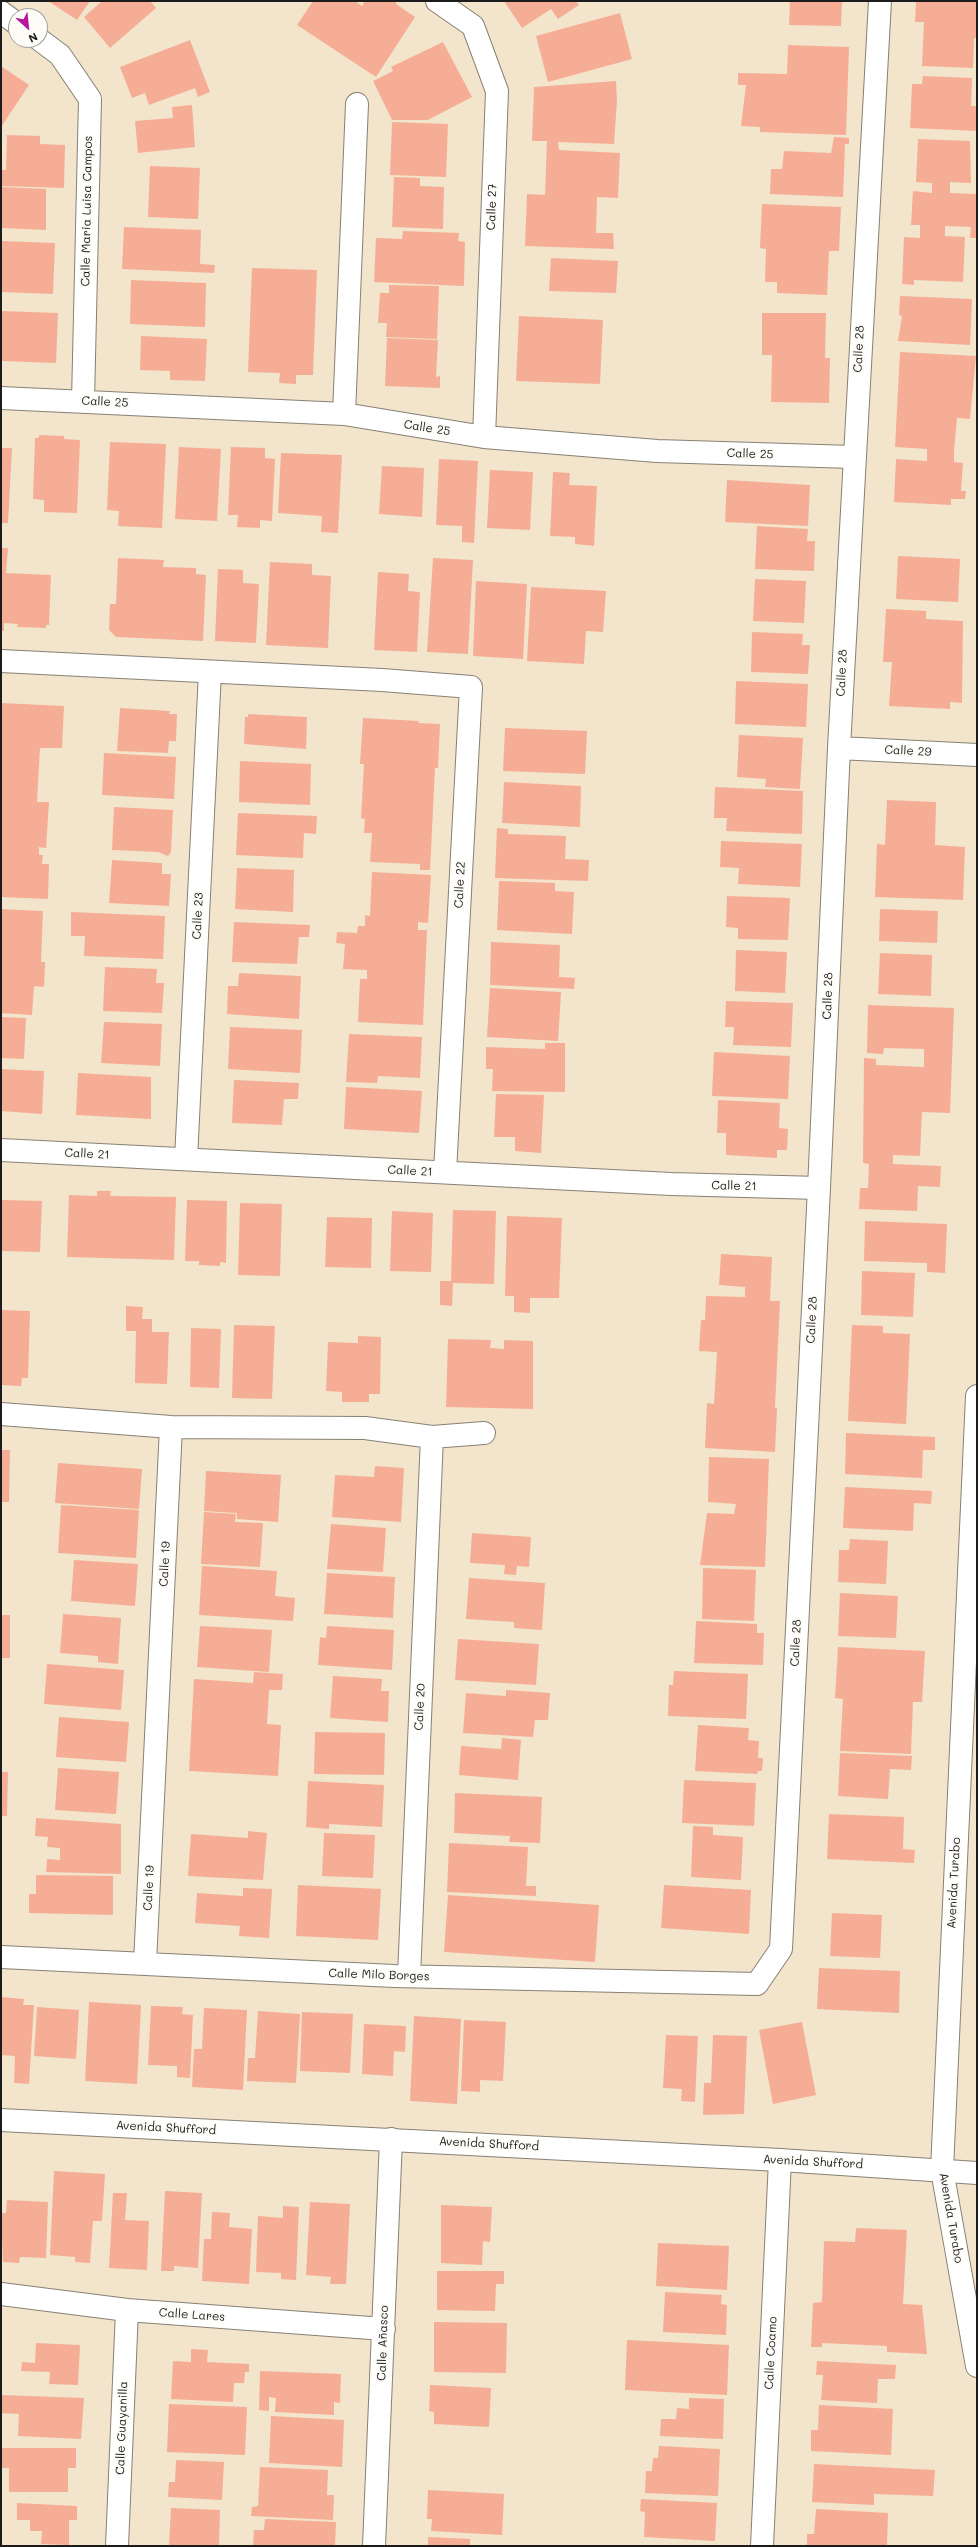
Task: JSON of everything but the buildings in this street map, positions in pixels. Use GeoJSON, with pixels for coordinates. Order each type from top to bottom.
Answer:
{"type":"FeatureCollection","features":[{"type":"Feature","properties":{"kind":"street","name":"Calle 27"},"geometry":{"type":"LineString","coordinates":[[437,1],[473,26],[497,91],[484,437]]}},
{"type":"Feature","properties":{"kind":"street","name":"Calle 28"},"geometry":{"type":"LineString","coordinates":[[757,1984],[781,1949],[819,1188],[853,457],[880,1]]}},
{"type":"Feature","properties":{"kind":"street","name":"Calle Maria Luisa Campos"},"geometry":{"type":"LineString","coordinates":[[48,46],[60,54],[90,99],[83,401]]}},
{"type":"Feature","properties":{"kind":"street"},"geometry":{"type":"LineString","coordinates":[[344,414],[357,104]]}},
{"type":"Feature","properties":{"kind":"street","name":"Calle 25"},"geometry":{"type":"LineString","coordinates":[[1,398],[344,414],[484,437],[657,451],[853,457]]}},
{"type":"Feature","properties":{"kind":"street"},"geometry":{"type":"LineString","coordinates":[[1,661],[210,672]]}},
{"type":"Feature","properties":{"kind":"street","name":"Calle 22"},"geometry":{"type":"LineString","coordinates":[[210,672],[382,680],[471,687],[445,1172]]}},
{"type":"Feature","properties":{"kind":"street","name":"Calle 23"},"geometry":{"type":"LineString","coordinates":[[186,1159],[210,672]]}},
{"type":"Feature","properties":{"kind":"street","name":"Calle 29"},"geometry":{"type":"LineString","coordinates":[[839,748],[977,755]]}},
{"type":"Feature","properties":{"kind":"street","name":"Calle 21"},"geometry":{"type":"LineString","coordinates":[[1,1150],[672,1184],[819,1188]]}},
{"type":"Feature","properties":{"kind":"street","name":"Avenida Turabo"},"geometry":{"type":"LineString","coordinates":[[977,1396],[942,2170],[977,2366]]}},
{"type":"Feature","properties":{"kind":"street"},"geometry":{"type":"LineString","coordinates":[[1,1414],[171,1426],[365,1428],[432,1437],[484,1433]]}},
{"type":"Feature","properties":{"kind":"street","name":"Calle 19"},"geometry":{"type":"LineString","coordinates":[[145,1964],[171,1426]]}},
{"type":"Feature","properties":{"kind":"street","name":"Calle 20"},"geometry":{"type":"LineString","coordinates":[[409,1976],[432,1437]]}},
{"type":"Feature","properties":{"kind":"street","name":"Calle Milo Borges"},"geometry":{"type":"LineString","coordinates":[[1,1957],[409,1976],[757,1984]]}},
{"type":"Feature","properties":{"kind":"street","name":"Avenida Shufford"},"geometry":{"type":"LineString","coordinates":[[1,2120],[780,2160],[977,2173]]}},
{"type":"Feature","properties":{"kind":"street","name":"Calle Añasco"},"geometry":{"type":"LineString","coordinates":[[374,2546],[391,2139]]}},
{"type":"Feature","properties":{"kind":"street","name":"Calle Coamo"},"geometry":{"type":"LineString","coordinates":[[762,2546],[780,2160]]}},
{"type":"Feature","properties":{"kind":"street","name":"Calle Lares"},"geometry":{"type":"LineString","coordinates":[[1,2294],[127,2310],[384,2329]]}},
{"type":"Feature","properties":{"kind":"street","name":"Calle Guayanilla"},"geometry":{"type":"LineString","coordinates":[[117,2546],[127,2310]]}}]}
